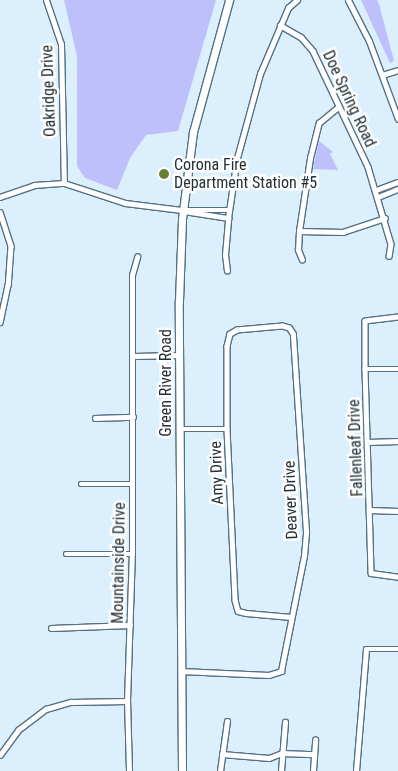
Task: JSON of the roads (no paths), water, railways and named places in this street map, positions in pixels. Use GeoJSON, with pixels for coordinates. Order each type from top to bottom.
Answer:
{"type":"FeatureCollection","features":[{"type":"Feature","properties":{"kind":"main road","name":"Green River Road"},"geometry":{"type":"LineString","coordinates":[[182,771],[180,356],[182,210],[193,132],[229,0]]}},
{"type":"Feature","properties":{"kind":"street","name":"Oakridge Drive"},"geometry":{"type":"LineString","coordinates":[[46,0],[61,44],[64,183]]}},
{"type":"Feature","properties":{"kind":"street"},"geometry":{"type":"LineString","coordinates":[[227,271],[225,255],[228,218],[237,158],[260,74],[288,8],[297,0]]}},
{"type":"Feature","properties":{"kind":"street"},"geometry":{"type":"LineString","coordinates":[[348,0],[382,75],[398,119]]}},
{"type":"Feature","properties":{"kind":"street","name":"Doe Spring Road"},"geometry":{"type":"LineString","coordinates":[[280,25],[301,37],[313,51],[376,190],[391,244],[389,256]]}},
{"type":"Feature","properties":{"kind":"street"},"geometry":{"type":"LineString","coordinates":[[382,75],[398,70]]}},
{"type":"Feature","properties":{"kind":"street"},"geometry":{"type":"LineString","coordinates":[[302,260],[298,250],[303,195],[319,123],[338,107]]}},
{"type":"Feature","properties":{"kind":"street"},"geometry":{"type":"LineString","coordinates":[[376,190],[398,182]]}},
{"type":"Feature","properties":{"kind":"street"},"geometry":{"type":"LineString","coordinates":[[0,197],[34,184],[64,183],[127,203],[228,218]]}},
{"type":"Feature","properties":{"kind":"street"},"geometry":{"type":"LineString","coordinates":[[378,196],[398,189]]}},
{"type":"Feature","properties":{"kind":"street"},"geometry":{"type":"LineString","coordinates":[[182,210],[229,210]]}},
{"type":"Feature","properties":{"kind":"street"},"geometry":{"type":"LineString","coordinates":[[0,212],[10,246],[8,285],[0,322]]}},
{"type":"Feature","properties":{"kind":"street"},"geometry":{"type":"LineString","coordinates":[[299,231],[343,232],[384,218]]}},
{"type":"Feature","properties":{"kind":"street","name":"Mountainside Drive"},"geometry":{"type":"LineString","coordinates":[[129,771],[127,701],[133,484],[132,275],[137,257]]}},
{"type":"Feature","properties":{"kind":"street","name":"Fallenleaf Drive"},"geometry":{"type":"LineString","coordinates":[[398,317],[366,321],[365,370],[371,573],[398,577]]}},
{"type":"Feature","properties":{"kind":"street","name":"Deaver Drive"},"geometry":{"type":"LineString","coordinates":[[181,671],[269,675],[281,671],[286,656],[306,532],[293,334],[289,328],[237,330],[230,334]]}},
{"type":"Feature","properties":{"kind":"street","name":"Amy Drive"},"geometry":{"type":"LineString","coordinates":[[230,334],[227,429],[238,611],[291,617]]}},
{"type":"Feature","properties":{"kind":"street"},"geometry":{"type":"LineString","coordinates":[[132,356],[180,356]]}},
{"type":"Feature","properties":{"kind":"street"},"geometry":{"type":"LineString","coordinates":[[365,370],[398,369]]}},
{"type":"Feature","properties":{"kind":"street"},"geometry":{"type":"LineString","coordinates":[[95,418],[133,417]]}},
{"type":"Feature","properties":{"kind":"street"},"geometry":{"type":"LineString","coordinates":[[180,429],[227,429]]}},
{"type":"Feature","properties":{"kind":"street"},"geometry":{"type":"LineString","coordinates":[[368,442],[398,441]]}},
{"type":"Feature","properties":{"kind":"street"},"geometry":{"type":"LineString","coordinates":[[80,484],[133,484]]}},
{"type":"Feature","properties":{"kind":"street"},"geometry":{"type":"LineString","coordinates":[[370,510],[398,510]]}},
{"type":"Feature","properties":{"kind":"street"},"geometry":{"type":"LineString","coordinates":[[66,554],[132,554]]}},
{"type":"Feature","properties":{"kind":"street"},"geometry":{"type":"LineString","coordinates":[[51,628],[130,625]]}},
{"type":"Feature","properties":{"kind":"street"},"geometry":{"type":"LineString","coordinates":[[356,771],[366,649],[398,649]]}},
{"type":"Feature","properties":{"kind":"street"},"geometry":{"type":"LineString","coordinates":[[0,755],[18,730],[46,709],[71,702],[127,701]]}},
{"type":"Feature","properties":{"kind":"street"},"geometry":{"type":"LineString","coordinates":[[220,771],[227,721]]}},
{"type":"Feature","properties":{"kind":"street"},"geometry":{"type":"LineString","coordinates":[[281,771],[285,722]]}},
{"type":"Feature","properties":{"kind":"street"},"geometry":{"type":"LineString","coordinates":[[313,771],[315,740]]}},
{"type":"Feature","properties":{"kind":"street"},"geometry":{"type":"LineString","coordinates":[[222,754],[269,758],[282,753],[314,754]]}},
{"type":"Feature","properties":{"kind":"place","name":"Corona Fire Department Station #5"},"geometry":{"type":"Point","coordinates":[164,174]}}]}
